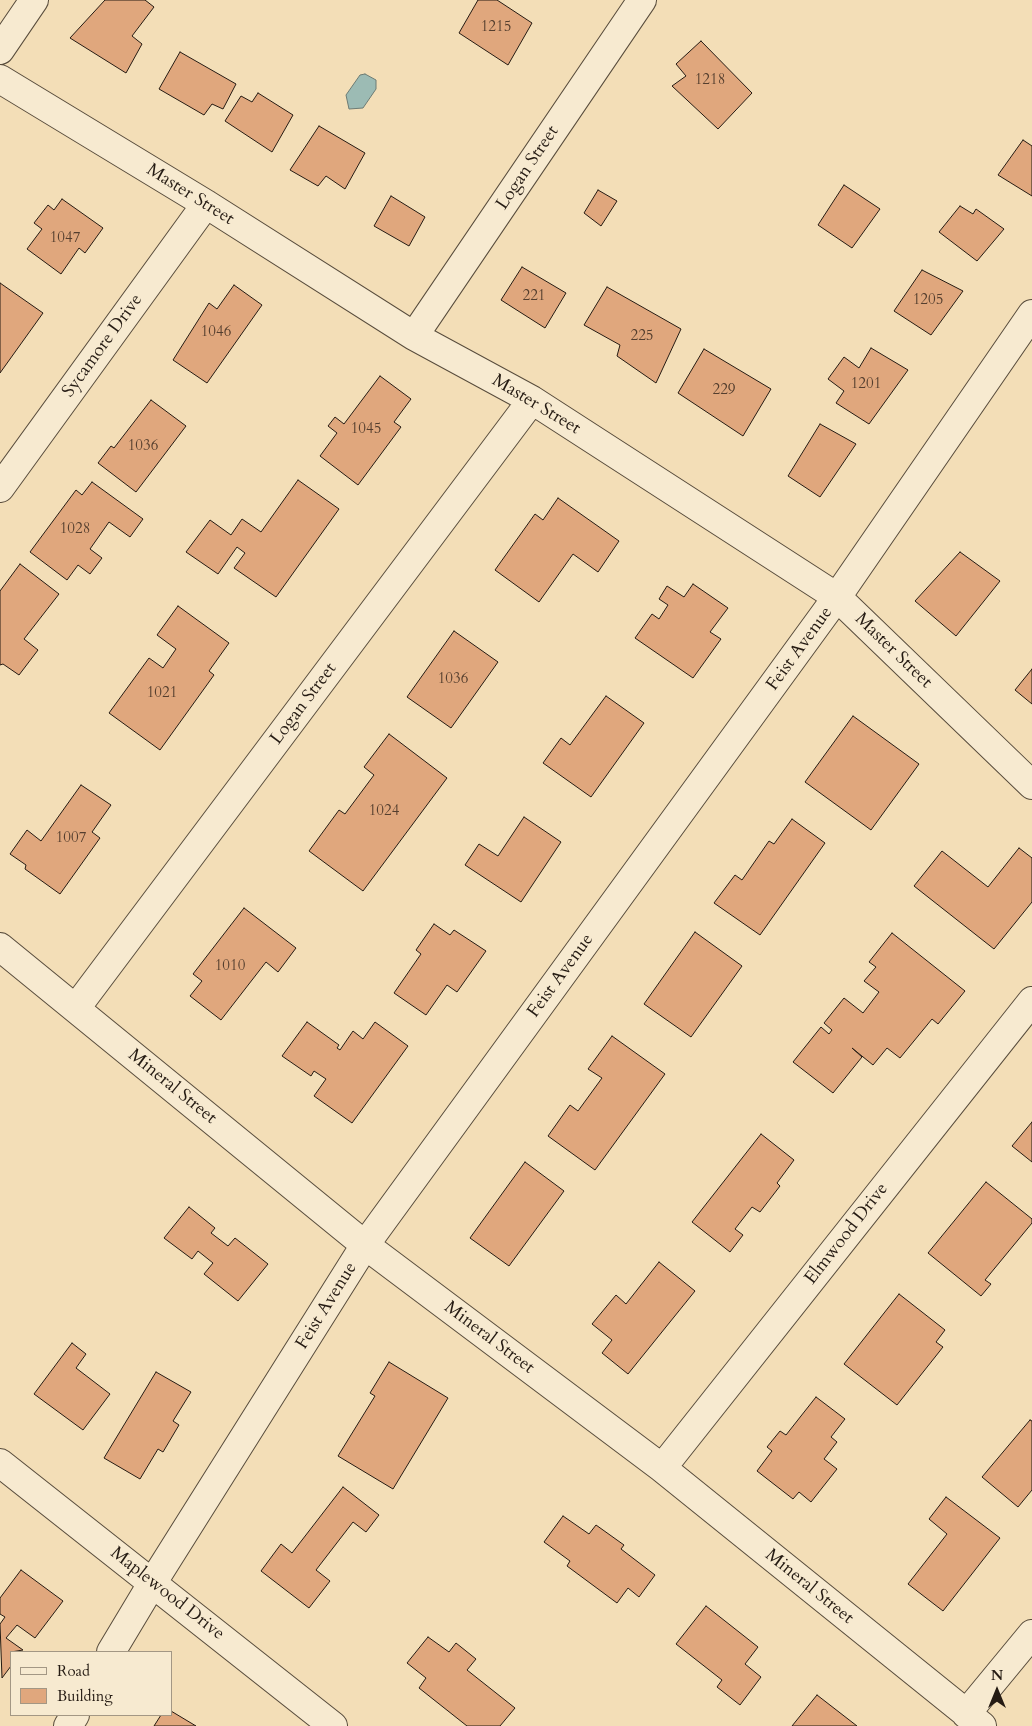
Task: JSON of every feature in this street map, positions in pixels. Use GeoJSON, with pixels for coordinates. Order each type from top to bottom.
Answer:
{"type":"FeatureCollection","features":[{"type":"Feature","properties":{"kind":"street"},"geometry":{"type":"LineString","coordinates":[[0,50],[34,0]]}},
{"type":"Feature","properties":{"kind":"street","name":"Logan Street"},"geometry":{"type":"LineString","coordinates":[[414,336],[642,0]]}},
{"type":"Feature","properties":{"kind":"street","name":"Master Street"},"geometry":{"type":"LineString","coordinates":[[0,79],[206,204],[414,336],[532,400],[837,597],[1032,784]]}},
{"type":"Feature","properties":{"kind":"street","name":"Sycamore Drive"},"geometry":{"type":"LineString","coordinates":[[0,488],[206,204]]}},
{"type":"Feature","properties":{"kind":"street","name":"Feist Avenue"},"geometry":{"type":"LineString","coordinates":[[112,1651],[365,1245],[837,597],[1032,314]]}},
{"type":"Feature","properties":{"kind":"street","name":"Logan Street"},"geometry":{"type":"LineString","coordinates":[[76,1008],[532,400]]}},
{"type":"Feature","properties":{"kind":"street","name":"Mineral Street"},"geometry":{"type":"LineString","coordinates":[[0,947],[365,1245],[662,1468],[974,1720]]}},
{"type":"Feature","properties":{"kind":"street","name":"Elmwood Drive"},"geometry":{"type":"LineString","coordinates":[[662,1468],[1032,1001]]}},
{"type":"Feature","properties":{"kind":"street","name":"Maplewood Drive"},"geometry":{"type":"LineString","coordinates":[[0,1463],[333,1726]]}},
{"type":"Feature","properties":{"kind":"street"},"geometry":{"type":"LineString","coordinates":[[974,1720],[1032,1634]]}},
{"type":"Feature","properties":{"kind":"water"},"geometry":{"type":"Polygon","coordinates":[[[365,74],[376,80],[376,89],[363,108],[349,109],[346,95],[360,75],[365,74]]]}},
{"type":"Feature","properties":{"kind":"building"},"geometry":{"type":"Polygon","coordinates":[[[105,0],[145,0],[154,7],[132,36],[142,44],[126,73],[70,38],[105,0]]]}},
{"type":"Feature","properties":{"kind":"building"},"geometry":{"type":"Polygon","coordinates":[[[478,0],[497,0],[532,23],[508,65],[459,33],[478,0]]]}},
{"type":"Feature","properties":{"kind":"building"},"geometry":{"type":"Polygon","coordinates":[[[701,41],[752,93],[718,129],[672,86],[686,76],[676,64],[701,41]]]}},
{"type":"Feature","properties":{"kind":"building"},"geometry":{"type":"Polygon","coordinates":[[[180,52],[236,84],[223,109],[212,104],[204,115],[159,89],[180,52]]]}},
{"type":"Feature","properties":{"kind":"building"},"geometry":{"type":"Polygon","coordinates":[[[258,93],[293,115],[272,152],[225,121],[241,96],[252,102],[258,93]]]}},
{"type":"Feature","properties":{"kind":"building"},"geometry":{"type":"Polygon","coordinates":[[[319,126],[365,153],[345,189],[326,176],[318,186],[290,170],[319,126]]]}},
{"type":"Feature","properties":{"kind":"building"},"geometry":{"type":"Polygon","coordinates":[[[1023,140],[1032,146],[1032,196],[998,175],[1023,140]]]}},
{"type":"Feature","properties":{"kind":"building"},"geometry":{"type":"Polygon","coordinates":[[[844,185],[880,209],[852,248],[818,225],[844,185]]]}},
{"type":"Feature","properties":{"kind":"building"},"geometry":{"type":"Polygon","coordinates":[[[598,190],[617,201],[601,226],[584,213],[598,190]]]}},
{"type":"Feature","properties":{"kind":"building"},"geometry":{"type":"Polygon","coordinates":[[[391,196],[425,217],[409,246],[374,226],[391,196]]]}},
{"type":"Feature","properties":{"kind":"building"},"geometry":{"type":"Polygon","coordinates":[[[62,199],[103,228],[85,253],[79,248],[61,274],[27,249],[42,229],[34,223],[48,205],[54,210],[62,199]]]}},
{"type":"Feature","properties":{"kind":"building"},"geometry":{"type":"Polygon","coordinates":[[[960,206],[973,214],[976,209],[1004,229],[977,261],[939,232],[960,206]]]}},
{"type":"Feature","properties":{"kind":"building"},"geometry":{"type":"Polygon","coordinates":[[[522,267],[566,293],[545,328],[501,300],[522,267]]]}},
{"type":"Feature","properties":{"kind":"building"},"geometry":{"type":"Polygon","coordinates":[[[922,270],[963,291],[931,335],[894,311],[922,270]]]}},
{"type":"Feature","properties":{"kind":"building"},"geometry":{"type":"Polygon","coordinates":[[[0,283],[43,313],[0,373],[0,283]]]}},
{"type":"Feature","properties":{"kind":"building"},"geometry":{"type":"Polygon","coordinates":[[[234,285],[262,305],[207,383],[173,360],[209,303],[217,309],[234,285]]]}},
{"type":"Feature","properties":{"kind":"building"},"geometry":{"type":"Polygon","coordinates":[[[607,287],[681,329],[656,383],[617,356],[620,345],[584,325],[607,287]]]}},
{"type":"Feature","properties":{"kind":"building"},"geometry":{"type":"Polygon","coordinates":[[[871,348],[908,370],[869,424],[836,403],[844,391],[828,379],[844,357],[859,368],[871,348]]]}},
{"type":"Feature","properties":{"kind":"building"},"geometry":{"type":"Polygon","coordinates":[[[704,349],[771,389],[743,436],[678,393],[704,349]]]}},
{"type":"Feature","properties":{"kind":"building"},"geometry":{"type":"Polygon","coordinates":[[[380,376],[411,399],[394,422],[401,427],[358,485],[320,456],[337,433],[328,426],[335,417],[344,424],[380,376]]]}},
{"type":"Feature","properties":{"kind":"building"},"geometry":{"type":"Polygon","coordinates":[[[151,400],[186,426],[136,492],[98,463],[111,446],[114,448],[151,400]]]}},
{"type":"Feature","properties":{"kind":"building"},"geometry":{"type":"Polygon","coordinates":[[[820,424],[856,444],[820,497],[788,476],[820,424]]]}},
{"type":"Feature","properties":{"kind":"building"},"geometry":{"type":"Polygon","coordinates":[[[298,480],[339,509],[276,597],[234,568],[245,553],[237,547],[218,574],[186,552],[210,520],[231,535],[242,519],[261,532],[298,480]]]}},
{"type":"Feature","properties":{"kind":"building"},"geometry":{"type":"Polygon","coordinates":[[[92,482],[143,519],[130,537],[109,522],[90,549],[102,558],[90,574],[78,565],[67,580],[30,552],[76,490],[82,495],[92,482]]]}},
{"type":"Feature","properties":{"kind":"building"},"geometry":{"type":"Polygon","coordinates":[[[558,498],[619,541],[598,572],[573,554],[539,602],[495,570],[535,514],[543,520],[558,498]]]}},
{"type":"Feature","properties":{"kind":"building"},"geometry":{"type":"Polygon","coordinates":[[[960,552],[1000,581],[956,636],[915,601],[960,552]]]}},
{"type":"Feature","properties":{"kind":"building"},"geometry":{"type":"Polygon","coordinates":[[[20,564],[59,594],[24,639],[38,650],[19,675],[3,664],[0,665],[0,591],[20,564]]]}},
{"type":"Feature","properties":{"kind":"building"},"geometry":{"type":"Polygon","coordinates":[[[693,584],[728,608],[710,632],[721,639],[693,678],[635,638],[652,614],[659,619],[668,605],[659,599],[667,586],[684,597],[693,584]]]}},
{"type":"Feature","properties":{"kind":"building"},"geometry":{"type":"Polygon","coordinates":[[[178,606],[229,643],[209,671],[214,675],[160,750],[109,713],[149,658],[163,668],[176,649],[157,635],[178,606]]]}},
{"type":"Feature","properties":{"kind":"building"},"geometry":{"type":"Polygon","coordinates":[[[454,631],[498,662],[451,728],[407,697],[454,631]]]}},
{"type":"Feature","properties":{"kind":"building"},"geometry":{"type":"Polygon","coordinates":[[[1032,669],[1032,704],[1015,690],[1032,669]]]}},
{"type":"Feature","properties":{"kind":"building"},"geometry":{"type":"Polygon","coordinates":[[[606,696],[644,723],[591,797],[543,763],[561,738],[570,745],[606,696]]]}},
{"type":"Feature","properties":{"kind":"building"},"geometry":{"type":"Polygon","coordinates":[[[853,716],[919,764],[871,830],[805,782],[853,716]]]}},
{"type":"Feature","properties":{"kind":"building"},"geometry":{"type":"Polygon","coordinates":[[[389,734],[447,778],[363,891],[309,851],[339,810],[345,814],[374,775],[364,767],[389,734]]]}},
{"type":"Feature","properties":{"kind":"building"},"geometry":{"type":"Polygon","coordinates":[[[81,785],[111,805],[92,832],[100,838],[60,894],[25,869],[26,865],[10,854],[27,830],[41,841],[81,785]]]}},
{"type":"Feature","properties":{"kind":"building"},"geometry":{"type":"Polygon","coordinates":[[[524,817],[561,842],[521,902],[465,865],[479,844],[498,856],[524,817]]]}},
{"type":"Feature","properties":{"kind":"building"},"geometry":{"type":"Polygon","coordinates":[[[792,819],[825,843],[760,935],[714,903],[735,875],[742,880],[769,841],[774,844],[792,819]]]}},
{"type":"Feature","properties":{"kind":"building"},"geometry":{"type":"Polygon","coordinates":[[[1019,848],[1032,858],[1032,902],[994,949],[914,886],[942,851],[988,887],[1019,848]]]}},
{"type":"Feature","properties":{"kind":"building"},"geometry":{"type":"Polygon","coordinates":[[[244,908],[296,948],[278,972],[266,962],[221,1020],[190,996],[202,981],[193,974],[244,908]]]}},
{"type":"Feature","properties":{"kind":"building"},"geometry":{"type":"Polygon","coordinates":[[[434,924],[450,935],[454,930],[486,951],[457,992],[447,985],[426,1015],[394,993],[421,954],[416,950],[434,924]]]}},
{"type":"Feature","properties":{"kind":"building"},"geometry":{"type":"Polygon","coordinates":[[[695,932],[742,966],[691,1037],[644,1004],[695,932]]]}},
{"type":"Feature","properties":{"kind":"building"},"geometry":{"type":"Polygon","coordinates":[[[892,933],[965,991],[938,1024],[932,1019],[900,1058],[887,1048],[873,1065],[852,1048],[862,1057],[833,1093],[793,1062],[821,1027],[829,1034],[832,1030],[824,1023],[844,998],[863,1013],[879,992],[864,981],[876,967],[869,962],[892,933]]]}},
{"type":"Feature","properties":{"kind":"building"},"geometry":{"type":"Polygon","coordinates":[[[307,1022],[339,1045],[337,1048],[340,1050],[353,1031],[363,1039],[375,1022],[408,1046],[352,1123],[314,1096],[326,1079],[314,1071],[311,1076],[282,1056],[307,1022]]]}},
{"type":"Feature","properties":{"kind":"building"},"geometry":{"type":"Polygon","coordinates":[[[612,1036],[665,1074],[595,1170],[548,1136],[570,1105],[578,1111],[602,1078],[588,1069],[612,1036]]]}},
{"type":"Feature","properties":{"kind":"building"},"geometry":{"type":"Polygon","coordinates":[[[1032,1122],[1032,1162],[1012,1146],[1032,1122]]]}},
{"type":"Feature","properties":{"kind":"building"},"geometry":{"type":"Polygon","coordinates":[[[761,1134],[794,1160],[777,1183],[780,1186],[760,1212],[752,1207],[735,1229],[743,1235],[730,1252],[692,1222],[761,1134]]]}},
{"type":"Feature","properties":{"kind":"building"},"geometry":{"type":"Polygon","coordinates":[[[525,1162],[564,1191],[509,1266],[470,1238],[525,1162]]]}},
{"type":"Feature","properties":{"kind":"building"},"geometry":{"type":"Polygon","coordinates":[[[986,1182],[1032,1219],[1032,1223],[985,1280],[991,1284],[981,1296],[928,1253],[986,1182]]]}},
{"type":"Feature","properties":{"kind":"building"},"geometry":{"type":"Polygon","coordinates":[[[189,1207],[215,1228],[211,1233],[228,1246],[235,1238],[268,1264],[238,1301],[204,1274],[213,1263],[198,1251],[192,1259],[164,1238],[189,1207]]]}},
{"type":"Feature","properties":{"kind":"building"},"geometry":{"type":"Polygon","coordinates":[[[659,1262],[695,1291],[628,1374],[602,1353],[612,1340],[592,1324],[616,1295],[626,1304],[659,1262]]]}},
{"type":"Feature","properties":{"kind":"building"},"geometry":{"type":"Polygon","coordinates":[[[899,1294],[945,1330],[936,1342],[943,1347],[897,1405],[844,1364],[899,1294]]]}},
{"type":"Feature","properties":{"kind":"building"},"geometry":{"type":"Polygon","coordinates":[[[72,1343],[86,1354],[76,1368],[110,1394],[83,1430],[34,1394],[72,1343]]]}},
{"type":"Feature","properties":{"kind":"building"},"geometry":{"type":"Polygon","coordinates":[[[389,1362],[448,1398],[393,1489],[338,1456],[375,1396],[370,1393],[389,1362]]]}},
{"type":"Feature","properties":{"kind":"building"},"geometry":{"type":"Polygon","coordinates":[[[156,1372],[191,1392],[173,1421],[179,1425],[163,1452],[158,1449],[140,1479],[104,1458],[156,1372]]]}},
{"type":"Feature","properties":{"kind":"building"},"geometry":{"type":"Polygon","coordinates":[[[816,1397],[845,1419],[831,1437],[837,1442],[824,1459],[837,1469],[811,1502],[799,1492],[793,1499],[757,1471],[772,1451],[767,1447],[780,1431],[786,1435],[816,1397]]]}},
{"type":"Feature","properties":{"kind":"building"},"geometry":{"type":"Polygon","coordinates":[[[1030,1420],[1032,1421],[1032,1490],[1018,1507],[982,1477],[1030,1420]]]}},
{"type":"Feature","properties":{"kind":"building"},"geometry":{"type":"Polygon","coordinates":[[[343,1487],[379,1515],[366,1532],[353,1522],[316,1570],[330,1581],[309,1608],[261,1571],[281,1544],[292,1553],[343,1487]]]}},
{"type":"Feature","properties":{"kind":"building"},"geometry":{"type":"Polygon","coordinates":[[[946,1497],[1000,1538],[943,1611],[908,1584],[947,1534],[929,1519],[946,1497]]]}},
{"type":"Feature","properties":{"kind":"building"},"geometry":{"type":"Polygon","coordinates":[[[563,1516],[589,1534],[596,1525],[624,1545],[621,1549],[655,1575],[639,1597],[628,1588],[617,1603],[567,1566],[570,1561],[544,1542],[563,1516]]]}},
{"type":"Feature","properties":{"kind":"building"},"geometry":{"type":"Polygon","coordinates":[[[21,1570],[63,1601],[35,1638],[17,1625],[6,1638],[23,1650],[10,1651],[10,1667],[2,1678],[0,1624],[5,1617],[0,1614],[0,1598],[21,1570]]]}},
{"type":"Feature","properties":{"kind":"building"},"geometry":{"type":"Polygon","coordinates":[[[706,1606],[758,1647],[745,1664],[761,1677],[740,1705],[717,1687],[722,1680],[676,1644],[706,1606]]]}},
{"type":"Feature","properties":{"kind":"building"},"geometry":{"type":"Polygon","coordinates":[[[428,1637],[449,1652],[456,1643],[476,1659],[467,1670],[515,1708],[500,1726],[467,1726],[419,1688],[426,1678],[407,1663],[428,1637]]]}},
{"type":"Feature","properties":{"kind":"building"},"geometry":{"type":"Polygon","coordinates":[[[817,1695],[857,1726],[792,1726],[817,1695]]]}},
{"type":"Feature","properties":{"kind":"building"},"geometry":{"type":"Polygon","coordinates":[[[172,1712],[196,1726],[154,1726],[160,1716],[172,1716],[172,1712]]]}}]}
